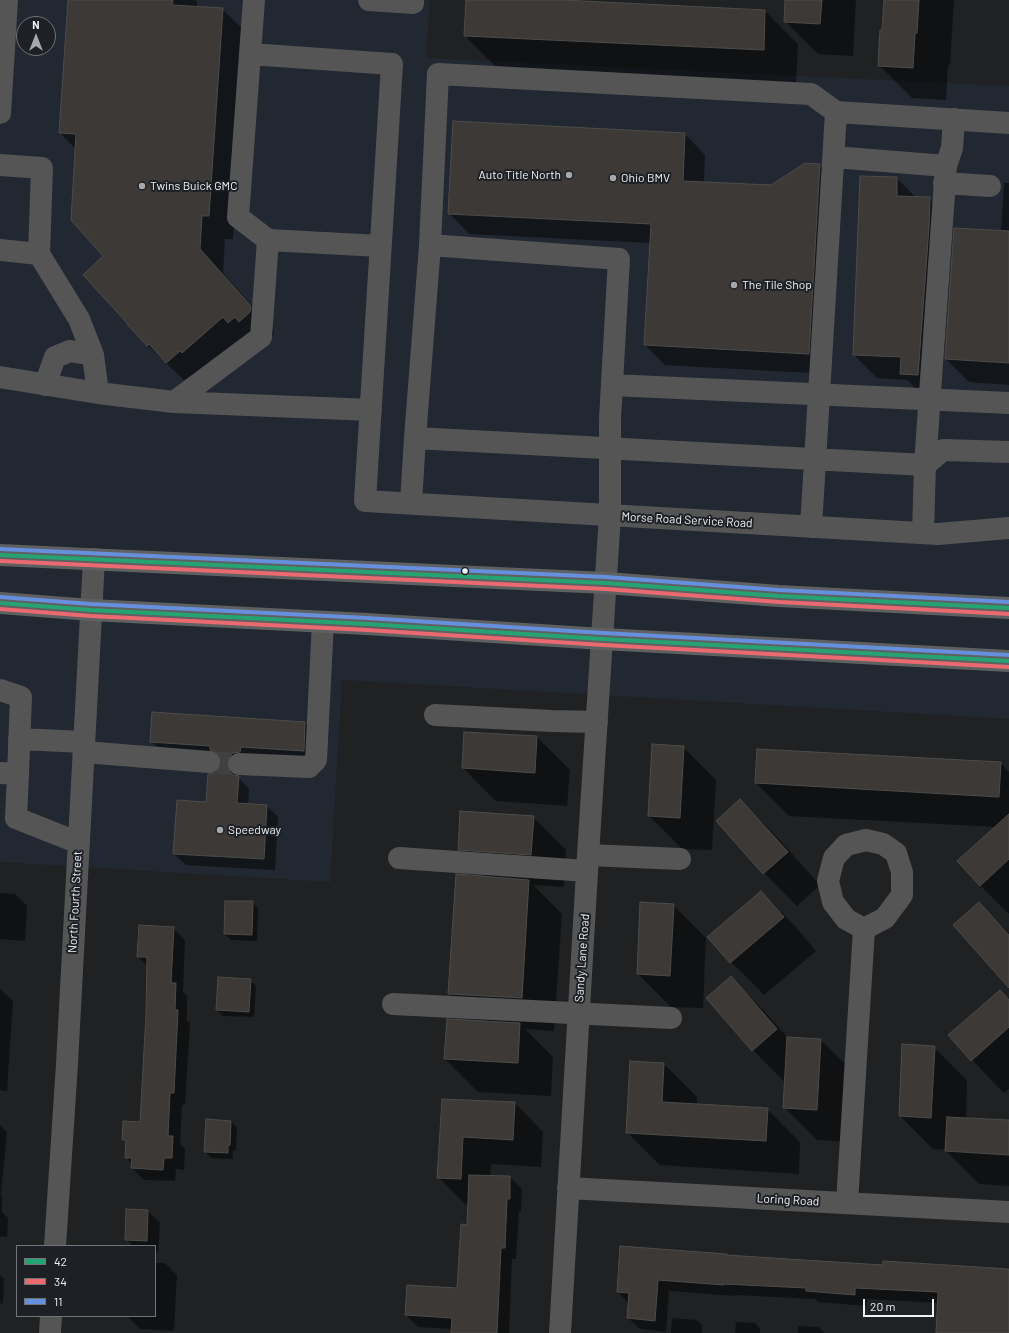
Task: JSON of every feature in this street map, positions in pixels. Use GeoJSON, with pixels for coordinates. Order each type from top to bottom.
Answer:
{"type":"FeatureCollection","features":[{"type":"Feature","properties":{"kind":"main road"},"geometry":{"type":"LineString","coordinates":[[0,555],[606,583],[779,596],[1009,608]]}},
{"type":"Feature","properties":{"kind":"main road"},"geometry":{"type":"LineString","coordinates":[[0,603],[91,610],[1009,662]]}},
{"type":"Feature","properties":{"kind":"street"},"geometry":{"type":"LineString","coordinates":[[0,114],[7,0]]}},
{"type":"Feature","properties":{"kind":"street"},"geometry":{"type":"LineString","coordinates":[[254,0],[238,216],[268,240],[380,246]]}},
{"type":"Feature","properties":{"kind":"street"},"geometry":{"type":"LineString","coordinates":[[369,0],[413,3],[413,0]]}},
{"type":"Feature","properties":{"kind":"street"},"geometry":{"type":"LineString","coordinates":[[0,376],[98,393],[174,402],[371,410],[392,64],[250,54]]}},
{"type":"Feature","properties":{"kind":"street"},"geometry":{"type":"LineString","coordinates":[[411,503],[430,245],[438,74],[811,94],[836,112],[1009,123]]}},
{"type":"Feature","properties":{"kind":"street"},"geometry":{"type":"LineString","coordinates":[[811,527],[836,112]]}},
{"type":"Feature","properties":{"kind":"street"},"geometry":{"type":"LineString","coordinates":[[923,533],[925,465],[945,174],[952,148],[954,120]]}},
{"type":"Feature","properties":{"kind":"street"},"geometry":{"type":"LineString","coordinates":[[834,157],[945,174],[990,186]]}},
{"type":"Feature","properties":{"kind":"street"},"geometry":{"type":"LineString","coordinates":[[0,165],[42,168],[38,254],[79,319],[93,355],[98,393]]}},
{"type":"Feature","properties":{"kind":"street"},"geometry":{"type":"LineString","coordinates":[[174,402],[261,337],[268,240]]}},
{"type":"Feature","properties":{"kind":"street","name":"Sandy Lane Road"},"geometry":{"type":"LineString","coordinates":[[430,245],[619,259],[610,419],[610,515],[578,1014],[560,1333]]}},
{"type":"Feature","properties":{"kind":"street"},"geometry":{"type":"LineString","coordinates":[[0,250],[38,254]]}},
{"type":"Feature","properties":{"kind":"street"},"geometry":{"type":"LineString","coordinates":[[45,385],[55,357],[70,351],[93,355]]}},
{"type":"Feature","properties":{"kind":"street"},"geometry":{"type":"LineString","coordinates":[[612,385],[1009,403]]}},
{"type":"Feature","properties":{"kind":"street","name":"Morse Road Service Road"},"geometry":{"type":"LineString","coordinates":[[371,410],[365,500],[938,534],[1009,528]]}},
{"type":"Feature","properties":{"kind":"street"},"geometry":{"type":"LineString","coordinates":[[415,438],[925,465],[943,450],[1009,452]]}},
{"type":"Feature","properties":{"kind":"street","name":"North Fourth Street"},"geometry":{"type":"LineString","coordinates":[[55,1245],[67,1064],[94,559]]}},
{"type":"Feature","properties":{"kind":"street"},"geometry":{"type":"LineString","coordinates":[[240,764],[310,767],[316,760],[323,622]]}},
{"type":"Feature","properties":{"kind":"street"},"geometry":{"type":"LineString","coordinates":[[0,690],[21,697],[19,739],[9,774],[16,818],[78,843]]}},
{"type":"Feature","properties":{"kind":"street"},"geometry":{"type":"LineString","coordinates":[[435,715],[596,722]]}},
{"type":"Feature","properties":{"kind":"street"},"geometry":{"type":"LineString","coordinates":[[19,739],[209,762]]}},
{"type":"Feature","properties":{"kind":"street"},"geometry":{"type":"LineString","coordinates":[[399,858],[588,863],[680,860]]}},
{"type":"Feature","properties":{"kind":"street"},"geometry":{"type":"LineString","coordinates":[[848,1203],[864,929]]}},
{"type":"Feature","properties":{"kind":"street"},"geometry":{"type":"LineString","coordinates":[[393,1004],[671,1018]]}},
{"type":"Feature","properties":{"kind":"street","name":"Loring Road"},"geometry":{"type":"LineString","coordinates":[[568,1188],[1009,1212]]}},
{"type":"Feature","properties":{"kind":"street"},"geometry":{"type":"LineString","coordinates":[[50,1333],[51,1317]]}},
{"type":"Feature","properties":{"kind":"shaded area"},"geometry":{"type":"Polygon","coordinates":[[[0,0],[430,0],[426,58],[1009,86],[1009,719],[342,680],[330,882],[0,862],[0,0]]]}},
{"type":"Feature","properties":{"kind":"building","name":"Twins Buick GMC"},"geometry":{"type":"Polygon","coordinates":[[[68,0],[173,0],[172,5],[223,8],[209,216],[202,216],[200,249],[251,306],[250,312],[239,322],[235,317],[228,323],[223,317],[182,353],[180,351],[166,363],[149,344],[147,346],[83,275],[103,256],[71,220],[76,134],[59,133],[68,0]]]}},
{"type":"Feature","properties":{"kind":"building"},"geometry":{"type":"Polygon","coordinates":[[[466,0],[562,0],[765,10],[764,50],[464,36],[466,0]]]}},
{"type":"Feature","properties":{"kind":"building"},"geometry":{"type":"Polygon","coordinates":[[[785,0],[822,0],[820,24],[784,22],[785,0]]]}},
{"type":"Feature","properties":{"kind":"building"},"geometry":{"type":"Polygon","coordinates":[[[884,0],[919,0],[913,68],[878,66],[880,30],[882,30],[884,0]]]}},
{"type":"Feature","properties":{"kind":"building"},"geometry":{"type":"Polygon","coordinates":[[[453,121],[685,133],[683,181],[771,185],[805,163],[820,164],[809,354],[644,345],[651,224],[448,214],[453,121]]]}},
{"type":"Feature","properties":{"kind":"building"},"geometry":{"type":"Polygon","coordinates":[[[860,176],[897,177],[897,196],[930,197],[918,375],[900,374],[901,357],[853,355],[860,176]]]}},
{"type":"Feature","properties":{"kind":"building"},"geometry":{"type":"Polygon","coordinates":[[[954,228],[1009,231],[1009,363],[945,359],[954,228]]]}},
{"type":"Feature","properties":{"kind":"building"},"geometry":{"type":"Polygon","coordinates":[[[152,712],[305,722],[304,751],[241,747],[240,752],[233,753],[229,757],[227,763],[228,770],[233,775],[239,776],[237,803],[267,805],[264,859],[173,854],[177,800],[206,802],[208,774],[215,773],[219,769],[221,763],[220,756],[216,752],[210,750],[210,746],[150,742],[152,712]]]}},
{"type":"Feature","properties":{"kind":"building"},"geometry":{"type":"Polygon","coordinates":[[[464,732],[537,736],[535,773],[462,768],[464,732]]]}},
{"type":"Feature","properties":{"kind":"building"},"geometry":{"type":"Polygon","coordinates":[[[652,744],[684,746],[680,818],[648,816],[652,744]]]}},
{"type":"Feature","properties":{"kind":"building"},"geometry":{"type":"Polygon","coordinates":[[[757,749],[1001,762],[999,797],[755,783],[757,749]]]}},
{"type":"Feature","properties":{"kind":"building"},"geometry":{"type":"Polygon","coordinates":[[[740,799],[788,852],[763,874],[716,821],[740,799]]]}},
{"type":"Feature","properties":{"kind":"building"},"geometry":{"type":"Polygon","coordinates":[[[460,811],[534,816],[531,855],[458,850],[460,811]]]}},
{"type":"Feature","properties":{"kind":"building"},"geometry":{"type":"Polygon","coordinates":[[[1009,814],[1009,859],[980,886],[957,861],[1009,814]]]}},
{"type":"Feature","properties":{"kind":"building"},"geometry":{"type":"Polygon","coordinates":[[[456,874],[529,880],[522,998],[448,994],[456,874]]]}},
{"type":"Feature","properties":{"kind":"building"},"geometry":{"type":"Polygon","coordinates":[[[761,891],[784,917],[730,963],[707,937],[761,891]]]}},
{"type":"Feature","properties":{"kind":"building"},"geometry":{"type":"Polygon","coordinates":[[[225,901],[253,901],[252,935],[224,934],[225,901]]]}},
{"type":"Feature","properties":{"kind":"building"},"geometry":{"type":"Polygon","coordinates":[[[640,902],[674,904],[670,976],[637,974],[640,902]]]}},
{"type":"Feature","properties":{"kind":"building"},"geometry":{"type":"Polygon","coordinates":[[[979,902],[1009,935],[1009,988],[953,925],[979,902]]]}},
{"type":"Feature","properties":{"kind":"building"},"geometry":{"type":"Polygon","coordinates":[[[139,925],[174,927],[171,983],[176,983],[175,1010],[178,1010],[174,1093],[170,1093],[168,1136],[173,1136],[172,1158],[164,1158],[163,1170],[131,1168],[132,1158],[125,1158],[126,1140],[122,1140],[123,1121],[140,1122],[146,1014],[147,957],[137,957],[139,925]]]}},
{"type":"Feature","properties":{"kind":"building"},"geometry":{"type":"Polygon","coordinates":[[[731,976],[777,1029],[752,1051],[706,998],[731,976]]]}},
{"type":"Feature","properties":{"kind":"building"},"geometry":{"type":"Polygon","coordinates":[[[218,977],[251,979],[249,1012],[216,1010],[218,977]]]}},
{"type":"Feature","properties":{"kind":"building"},"geometry":{"type":"Polygon","coordinates":[[[1000,990],[1009,1000],[1009,1027],[971,1061],[948,1035],[1000,990]]]}},
{"type":"Feature","properties":{"kind":"building"},"geometry":{"type":"Polygon","coordinates":[[[447,1019],[520,1023],[518,1063],[444,1059],[447,1019]]]}},
{"type":"Feature","properties":{"kind":"building"},"geometry":{"type":"Polygon","coordinates":[[[787,1037],[821,1039],[817,1110],[783,1108],[787,1037]]]}},
{"type":"Feature","properties":{"kind":"building"},"geometry":{"type":"Polygon","coordinates":[[[902,1044],[935,1046],[931,1118],[899,1116],[902,1044]]]}},
{"type":"Feature","properties":{"kind":"building"},"geometry":{"type":"Polygon","coordinates":[[[630,1061],[664,1063],[662,1102],[768,1108],[766,1141],[626,1133],[630,1061]]]}},
{"type":"Feature","properties":{"kind":"building"},"geometry":{"type":"Polygon","coordinates":[[[442,1099],[515,1102],[513,1140],[463,1137],[461,1179],[437,1178],[442,1099]]]}},
{"type":"Feature","properties":{"kind":"building"},"geometry":{"type":"Polygon","coordinates":[[[947,1117],[1009,1120],[1009,1155],[945,1151],[947,1117]]]}},
{"type":"Feature","properties":{"kind":"building"},"geometry":{"type":"Polygon","coordinates":[[[206,1119],[231,1121],[230,1145],[228,1145],[228,1153],[204,1152],[206,1119]]]}},
{"type":"Feature","properties":{"kind":"building"},"geometry":{"type":"Polygon","coordinates":[[[469,1175],[510,1176],[510,1199],[507,1199],[505,1248],[501,1248],[497,1333],[451,1333],[452,1318],[405,1315],[407,1285],[457,1288],[461,1224],[467,1225],[469,1175]]]}},
{"type":"Feature","properties":{"kind":"building"},"geometry":{"type":"Polygon","coordinates":[[[126,1209],[148,1210],[147,1241],[125,1240],[126,1209]]]}},
{"type":"Feature","properties":{"kind":"building"},"geometry":{"type":"Polygon","coordinates":[[[620,1246],[727,1254],[726,1255],[883,1265],[883,1261],[1009,1269],[1009,1333],[936,1333],[938,1292],[855,1288],[855,1295],[806,1291],[806,1288],[724,1285],[658,1280],[655,1321],[627,1318],[629,1293],[617,1292],[620,1246]]]}},
{"type":"Feature","properties":{"kind":"tunnel"},"geometry":{"type":"LineString","coordinates":[[209,762],[239,764]]}},
{"type":"Feature","properties":{"kind":"transit line","name":"11"},"geometry":{"type":"LineString","coordinates":[[0,549],[606,577],[779,590],[1009,602]]}},
{"type":"Feature","properties":{"kind":"transit line","name":"42"},"geometry":{"type":"LineString","coordinates":[[0,555],[606,583],[779,596],[1009,608]]}},
{"type":"Feature","properties":{"kind":"transit line","name":"34"},"geometry":{"type":"LineString","coordinates":[[0,561],[606,589],[779,602],[1009,614]]}},
{"type":"Feature","properties":{"kind":"transit line","name":"11"},"geometry":{"type":"LineString","coordinates":[[0,597],[91,604],[367,618],[603,633],[1009,655]]}},
{"type":"Feature","properties":{"kind":"transit line","name":"42"},"geometry":{"type":"LineString","coordinates":[[0,603],[91,610],[367,624],[603,639],[1009,661]]}},
{"type":"Feature","properties":{"kind":"transit line","name":"34"},"geometry":{"type":"LineString","coordinates":[[0,609],[91,616],[367,630],[603,645],[1009,667]]}},
{"type":"Feature","properties":{"kind":"place","name":"Auto Title North"},"geometry":{"type":"Point","coordinates":[569,175]}},
{"type":"Feature","properties":{"kind":"place","name":"Ohio BMV"},"geometry":{"type":"Point","coordinates":[613,178]}},
{"type":"Feature","properties":{"kind":"place","name":"Twins Buick GMC"},"geometry":{"type":"Point","coordinates":[142,186]}},
{"type":"Feature","properties":{"kind":"place","name":"The Tile Shop"},"geometry":{"type":"Point","coordinates":[734,285]}},
{"type":"Feature","properties":{"kind":"place","name":"Speedway"},"geometry":{"type":"Point","coordinates":[220,830]}}]}
